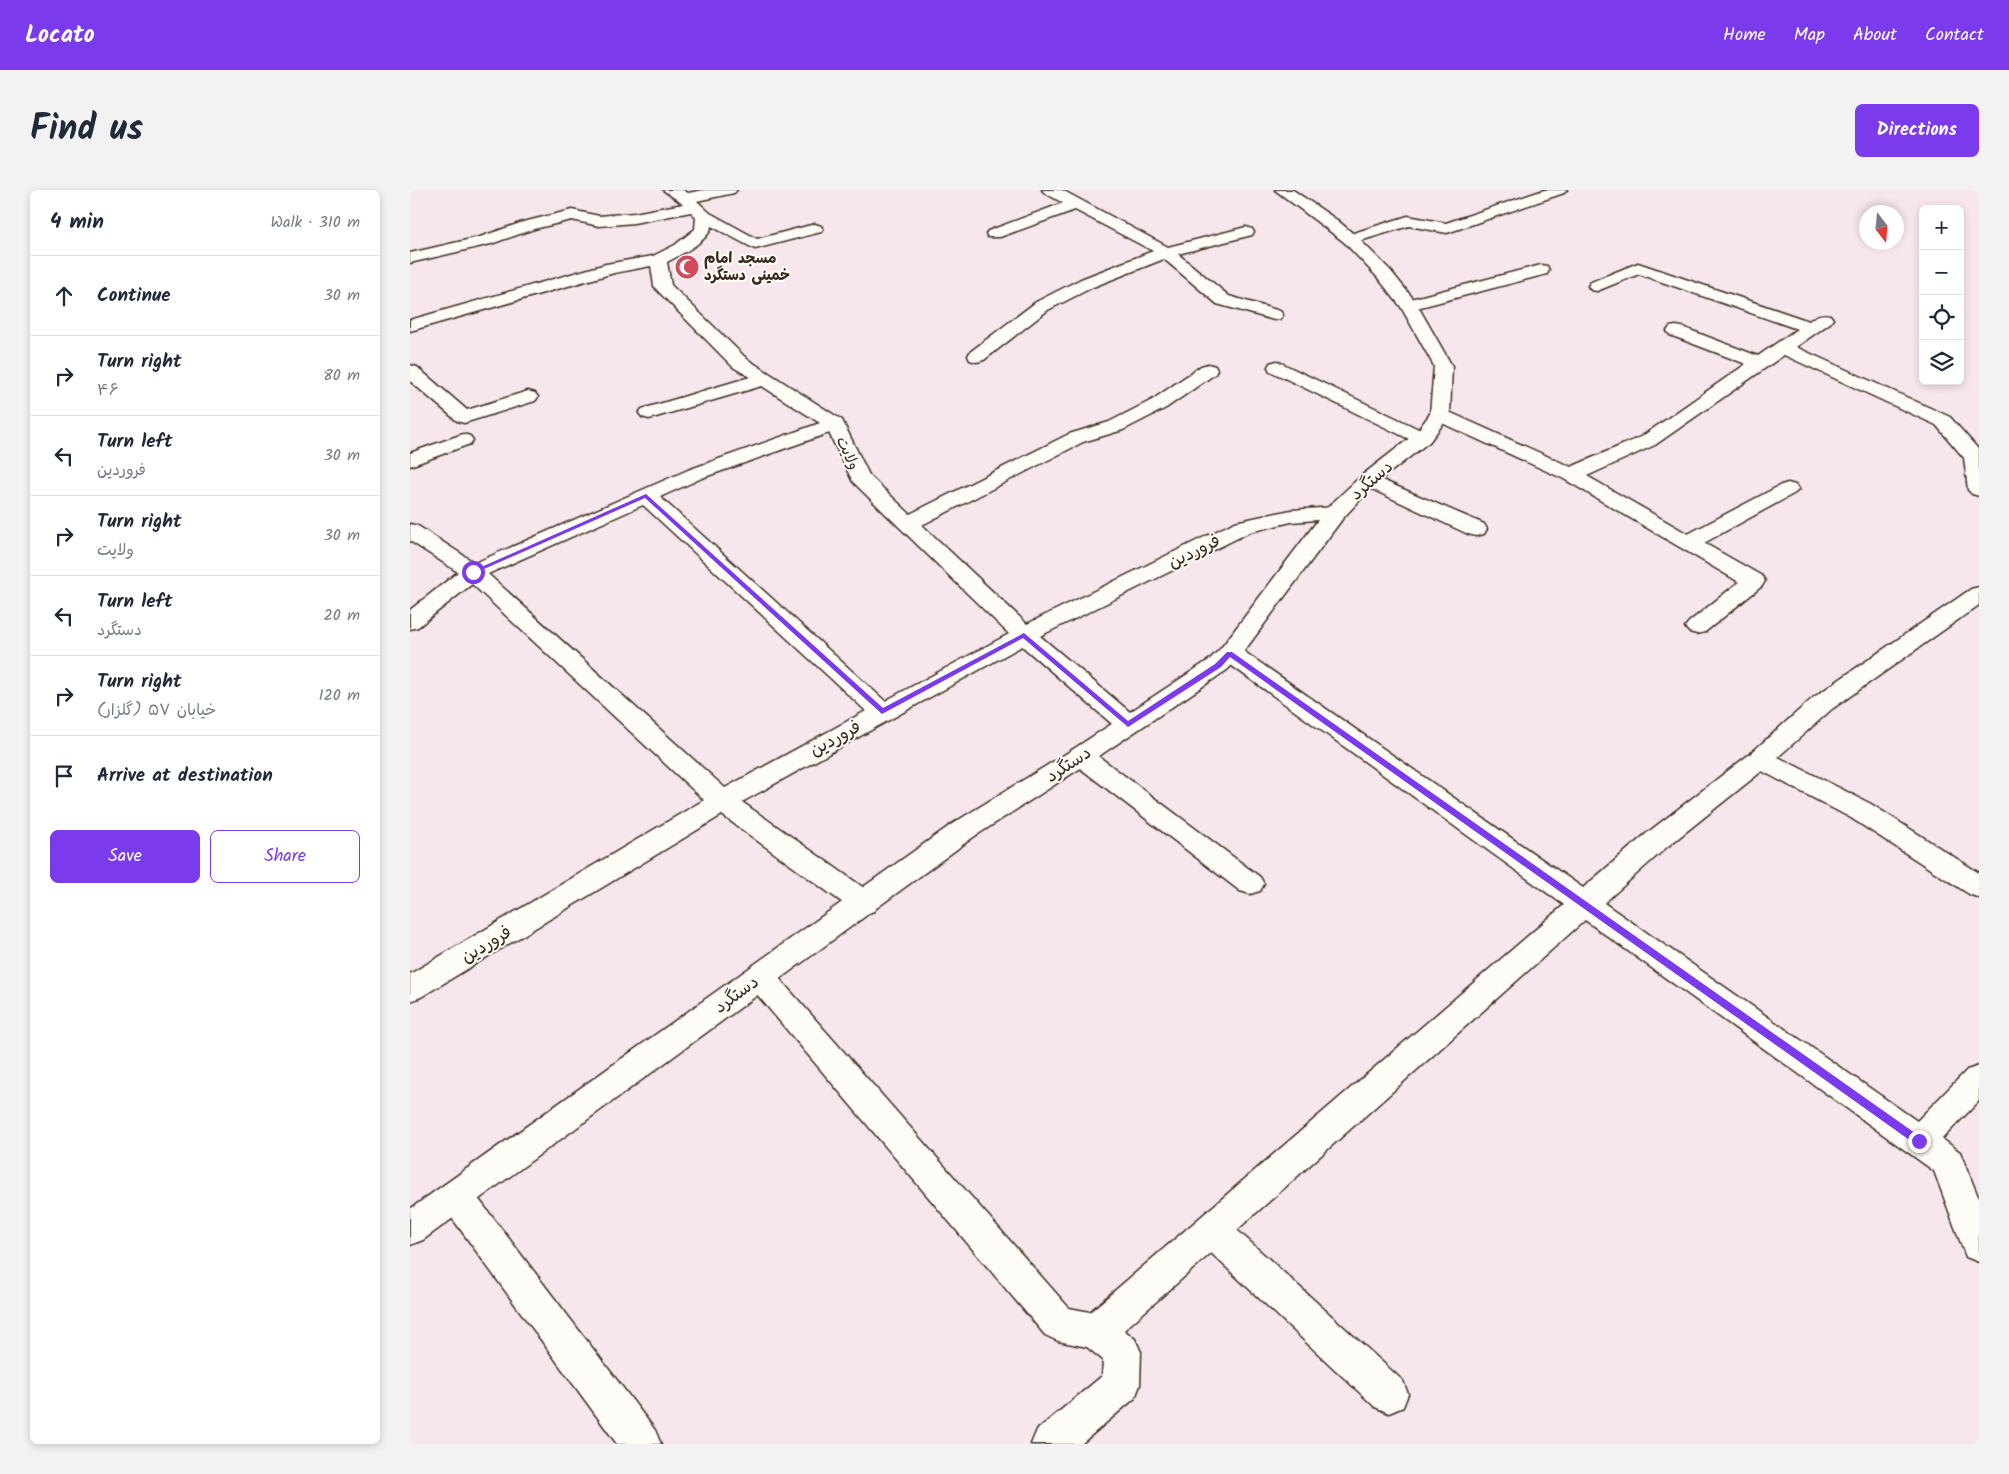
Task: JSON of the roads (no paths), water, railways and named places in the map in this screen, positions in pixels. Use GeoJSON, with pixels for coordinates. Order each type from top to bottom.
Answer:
{"type":"FeatureCollection","features":[{"type":"Feature","properties":{"kind":"street"},"geometry":{"type":"LineString","coordinates":[[410,258],[486,241],[529,225],[572,215],[599,221],[634,218],[729,190]]}},
{"type":"Feature","properties":{"kind":"street"},"geometry":{"type":"LineString","coordinates":[[1283,190],[1331,223],[1350,239],[1384,274],[1409,305],[1443,366],[1440,415],[1571,475],[1754,581],[1697,627]]}},
{"type":"Feature","properties":{"kind":"street"},"geometry":{"type":"LineString","coordinates":[[1350,239],[1408,221],[1447,228],[1559,190]]}},
{"type":"Feature","properties":{"kind":"street"},"geometry":{"type":"LineString","coordinates":[[1055,191],[1166,252],[1223,300],[1274,315]]}},
{"type":"Feature","properties":{"kind":"street"},"geometry":{"type":"LineString","coordinates":[[689,203],[755,244],[815,229]]}},
{"type":"Feature","properties":{"kind":"street"},"geometry":{"type":"LineString","coordinates":[[410,326],[612,268],[658,260],[681,248],[703,231],[689,203]]}},
{"type":"Feature","properties":{"kind":"street"},"geometry":{"type":"LineString","coordinates":[[994,234],[1076,204]]}},
{"type":"Feature","properties":{"kind":"street"},"geometry":{"type":"LineString","coordinates":[[599,221],[591,229],[607,237]]}},
{"type":"Feature","properties":{"kind":"street"},"geometry":{"type":"LineString","coordinates":[[464,229],[486,241]]}},
{"type":"Feature","properties":{"kind":"street"},"geometry":{"type":"LineString","coordinates":[[977,356],[1042,306],[1087,283],[1166,252],[1246,232]]}},
{"type":"Feature","properties":{"kind":"street","name":"ولایت"},"geometry":{"type":"LineString","coordinates":[[658,260],[663,286],[740,364],[835,424],[860,478],[1024,635],[1128,724]]}},
{"type":"Feature","properties":{"kind":"street"},"geometry":{"type":"LineString","coordinates":[[1571,475],[1648,441],[1782,346],[1817,324],[1638,268],[1597,286]]}},
{"type":"Feature","properties":{"kind":"street"},"geometry":{"type":"LineString","coordinates":[[1409,305],[1541,270]]}},
{"type":"Feature","properties":{"kind":"street"},"geometry":{"type":"LineString","coordinates":[[1676,330],[1759,362]]}},
{"type":"Feature","properties":{"kind":"street"},"geometry":{"type":"LineString","coordinates":[[1782,346],[1943,421],[1974,457],[1979,490]]}},
{"type":"Feature","properties":{"kind":"street"},"geometry":{"type":"LineString","coordinates":[[1277,367],[1422,438]]}},
{"type":"Feature","properties":{"kind":"street"},"geometry":{"type":"LineString","coordinates":[[908,524],[1076,438],[1116,426],[1159,404],[1208,370]]}},
{"type":"Feature","properties":{"kind":"street"},"geometry":{"type":"LineString","coordinates":[[410,371],[464,417],[528,397]]}},
{"type":"Feature","properties":{"kind":"street"},"geometry":{"type":"LineString","coordinates":[[649,413],[765,379]]}},
{"type":"Feature","properties":{"kind":"street","name":"دستگرد"},"geometry":{"type":"LineString","coordinates":[[410,1229],[962,831],[1081,756],[1218,665],[1230,653],[1335,513],[1368,480],[1422,438],[1440,415]]}},
{"type":"Feature","properties":{"kind":"street"},"geometry":{"type":"LineString","coordinates":[[410,622],[473,572],[695,474],[835,424]]}},
{"type":"Feature","properties":{"kind":"street"},"geometry":{"type":"LineString","coordinates":[[410,460],[463,440]]}},
{"type":"Feature","properties":{"kind":"street"},"geometry":{"type":"LineString","coordinates":[[1368,480],[1476,529]]}},
{"type":"Feature","properties":{"kind":"street"},"geometry":{"type":"LineString","coordinates":[[1688,543],[1788,489]]}},
{"type":"Feature","properties":{"kind":"street"},"geometry":{"type":"LineString","coordinates":[[646,496],[882,712]]}},
{"type":"Feature","properties":{"kind":"street","name":"فروردین"},"geometry":{"type":"LineString","coordinates":[[410,989],[723,802],[882,712],[1024,635],[1243,526],[1291,516],[1335,513]]}},
{"type":"Feature","properties":{"kind":"street"},"geometry":{"type":"LineString","coordinates":[[410,531],[473,572],[723,802],[864,903]]}},
{"type":"Feature","properties":{"kind":"street"},"geometry":{"type":"LineString","coordinates":[[1096,1331],[1658,840],[1760,759],[1823,703],[1979,594]]}},
{"type":"Feature","properties":{"kind":"street"},"geometry":{"type":"LineString","coordinates":[[1230,653],[1948,1162],[1979,1246]]}},
{"type":"Feature","properties":{"kind":"street"},"geometry":{"type":"LineString","coordinates":[[1081,756],[1250,884]]}},
{"type":"Feature","properties":{"kind":"street"},"geometry":{"type":"LineString","coordinates":[[1760,759],[1861,811],[1979,887]]}},
{"type":"Feature","properties":{"kind":"street"},"geometry":{"type":"LineString","coordinates":[[760,977],[1058,1323],[1096,1331],[1122,1352],[1121,1385],[1051,1444]]}},
{"type":"Feature","properties":{"kind":"street"},"geometry":{"type":"LineString","coordinates":[[1919,1141],[1979,1079]]}},
{"type":"Feature","properties":{"kind":"street"},"geometry":{"type":"LineString","coordinates":[[456,1196],[641,1444]]}},
{"type":"Feature","properties":{"kind":"street"},"geometry":{"type":"LineString","coordinates":[[1212,1230],[1389,1394]]}},
{"type":"Feature","properties":{"kind":"place","name":"مسجد امام خمینی دستگرد"},"geometry":{"type":"Point","coordinates":[687,267]}}]}
